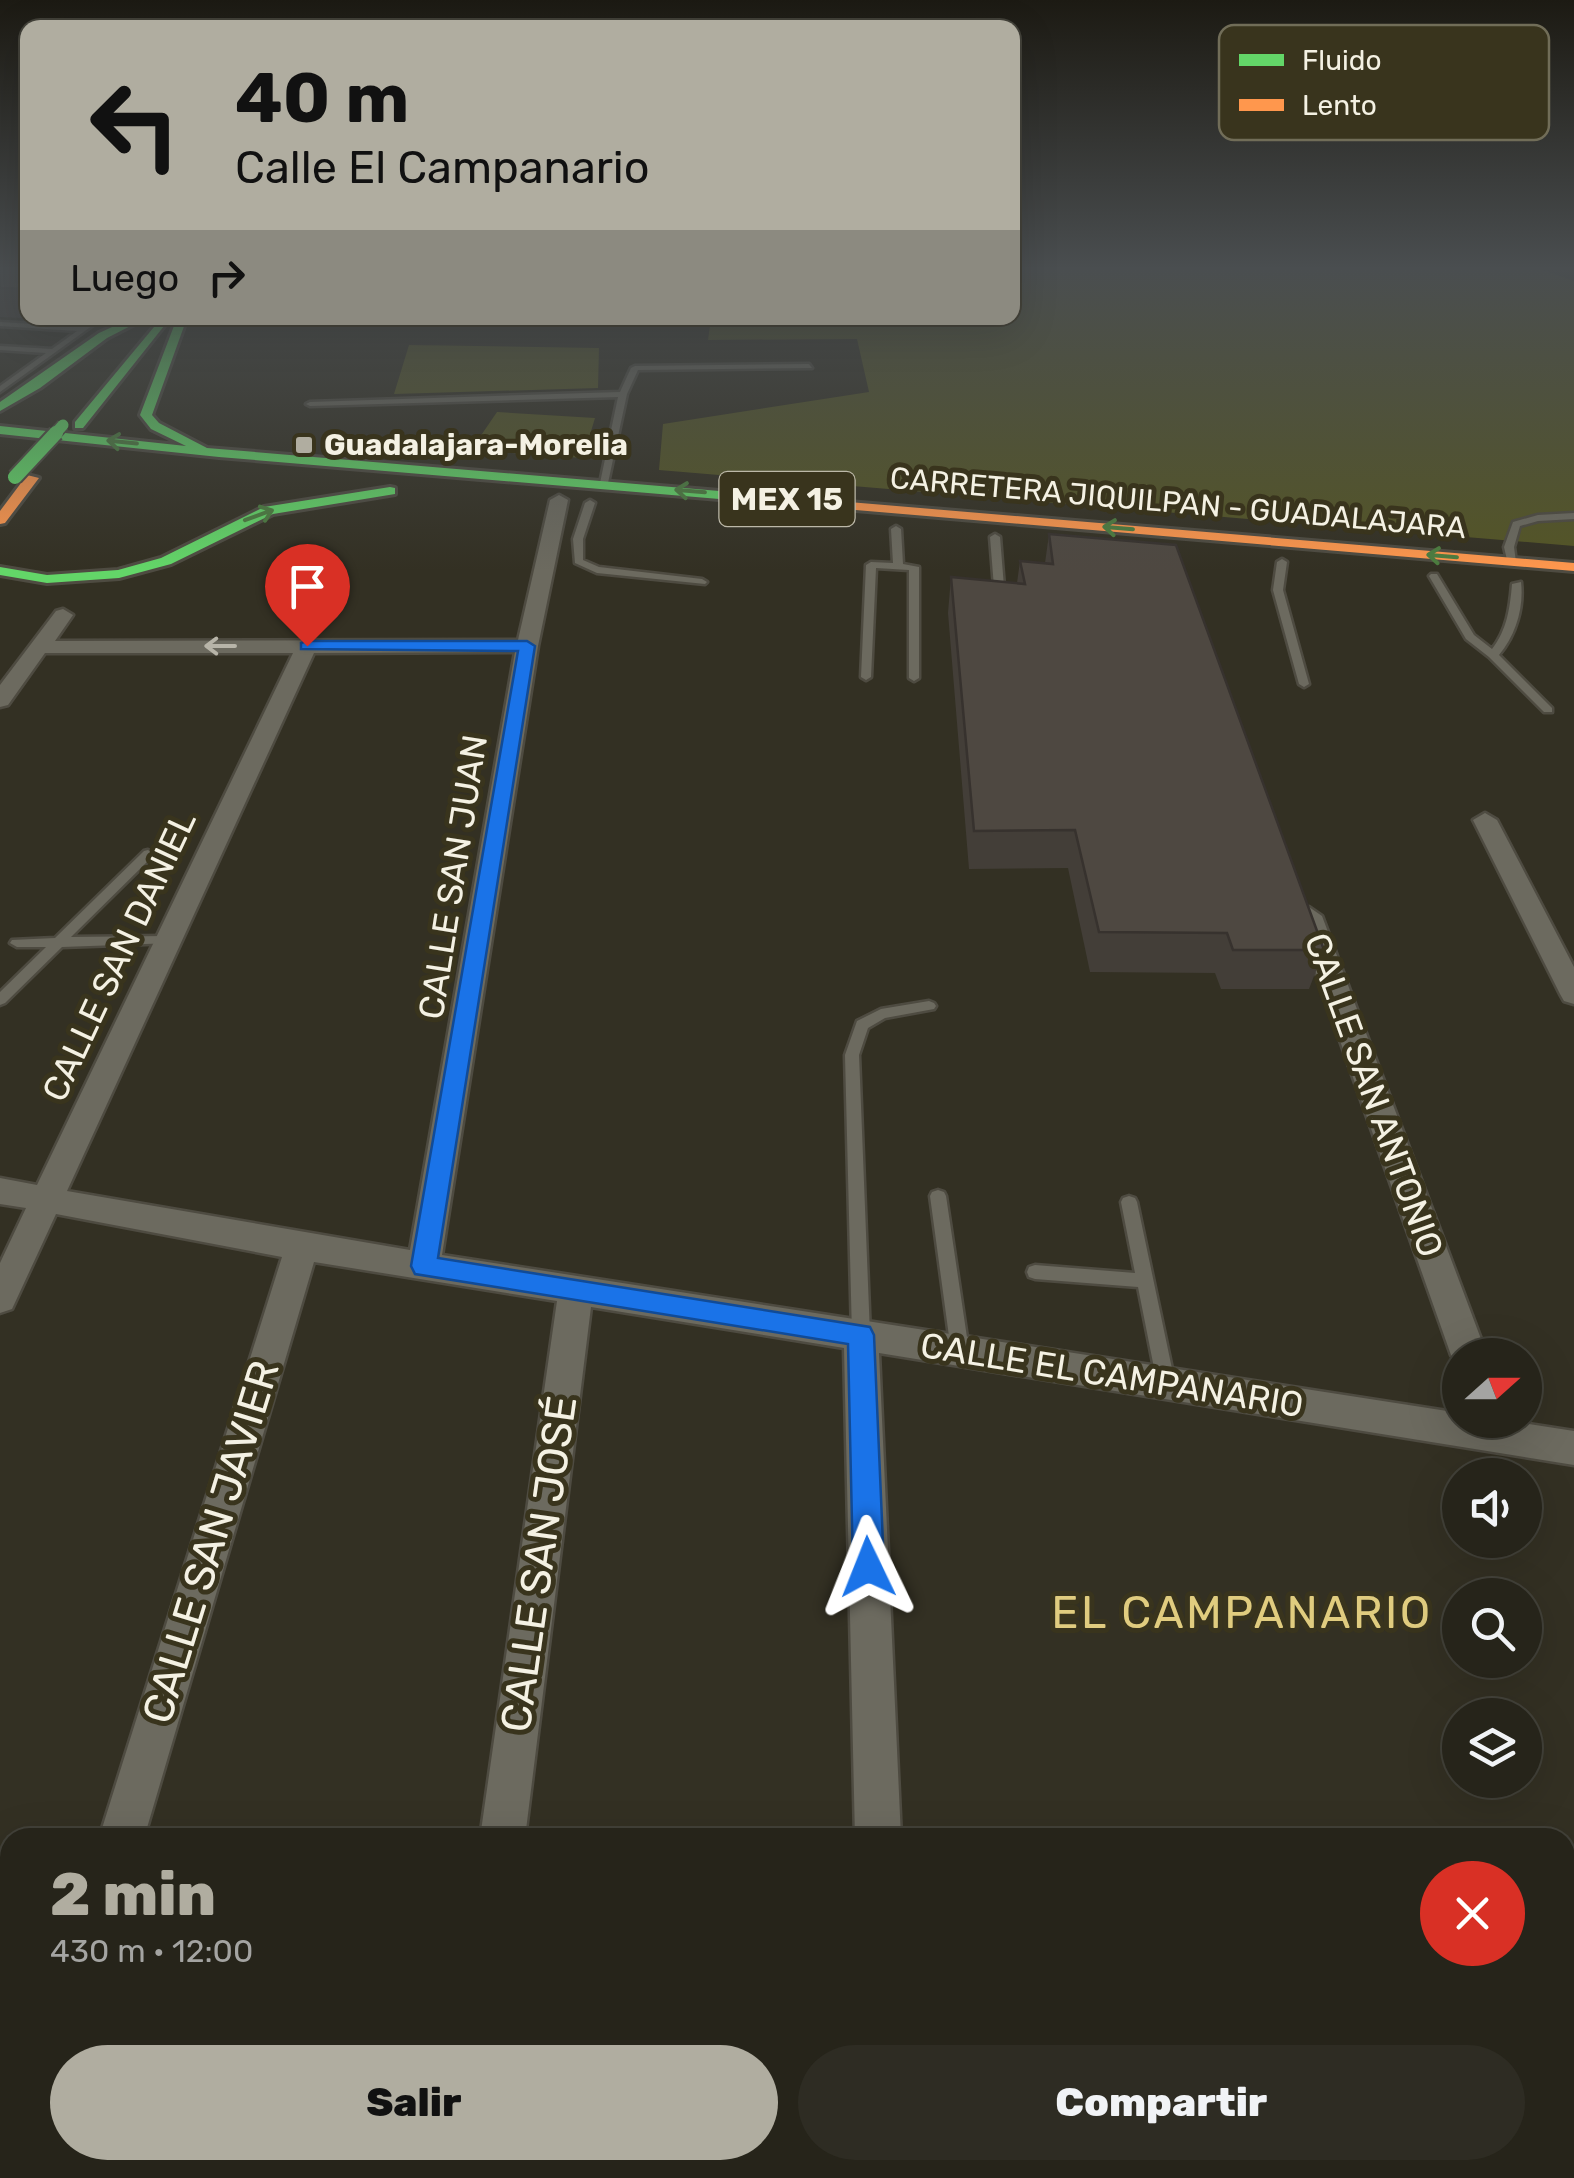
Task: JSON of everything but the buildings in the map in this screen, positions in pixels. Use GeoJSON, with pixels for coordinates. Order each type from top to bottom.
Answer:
{"type":"FeatureCollection","features":[{"type":"Feature","properties":{"kind":"highway"},"geometry":{"type":"LineString","coordinates":[[0,407],[30,394],[64,368]]}},
{"type":"Feature","properties":{"kind":"highway"},"geometry":{"type":"LineString","coordinates":[[0,520],[16,483],[71,425],[112,368]]}},
{"type":"Feature","properties":{"kind":"highway"},"geometry":{"type":"LineString","coordinates":[[162,368],[146,415],[155,426],[179,440],[218,453]]}},
{"type":"Feature","properties":{"kind":"highway","name":"CARRETERA JIQUILPAN - GUADALAJARA"},"geometry":{"type":"LineString","coordinates":[[0,430],[218,453],[604,483],[1514,573],[1574,589]]}},
{"type":"Feature","properties":{"kind":"highway","name":"CARRETERA JIQUILPAN - GUADALAJARA"},"geometry":{"type":"LineString","coordinates":[[0,452],[1434,576],[1574,568]]}},
{"type":"Feature","properties":{"kind":"highway"},"geometry":{"type":"LineString","coordinates":[[0,571],[59,579],[129,572],[179,556],[269,510],[320,499],[414,488]]}},
{"type":"Feature","properties":{"kind":"highway"},"geometry":{"type":"LineString","coordinates":[[0,551],[17,561],[50,569],[112,565],[161,553],[192,538],[214,511]]}},
{"type":"Feature","properties":{"kind":"street","name":"CALLE SAN JUAN"},"geometry":{"type":"LineString","coordinates":[[424,1266],[527,646],[558,500]]}},
{"type":"Feature","properties":{"kind":"street"},"geometry":{"type":"LineString","coordinates":[[0,700],[63,614]]}},
{"type":"Feature","properties":{"kind":"street","name":"CALLE SAN DANIEL"},"geometry":{"type":"LineString","coordinates":[[0,1298],[307,646]]}},
{"type":"Feature","properties":{"kind":"street"},"geometry":{"type":"LineString","coordinates":[[38,648],[527,646]]}},
{"type":"Feature","properties":{"kind":"street"},"geometry":{"type":"LineString","coordinates":[[1485,820],[1574,994]]}},
{"type":"Feature","properties":{"kind":"street","name":"CALLE SAN ANTONIO"},"geometry":{"type":"LineString","coordinates":[[1299,888],[1463,1338]]}},
{"type":"Feature","properties":{"kind":"street","name":"CALLE EL CAMPANARIO"},"geometry":{"type":"LineString","coordinates":[[0,1192],[302,1247],[1166,1383],[1442,1421]]}},
{"type":"Feature","properties":{"kind":"street","name":"CALLE SAN JAVIER"},"geometry":{"type":"LineString","coordinates":[[124,1828],[302,1247]]}},
{"type":"Feature","properties":{"kind":"street","name":"CALLE SAN JOSÉ"},"geometry":{"type":"LineString","coordinates":[[503,1828],[576,1290]]}},
{"type":"Feature","properties":{"kind":"street"},"geometry":{"type":"LineString","coordinates":[[861,1335],[878,1828]]}},
{"type":"Feature","properties":{"kind":"street","name":"CALLE EL CAMPANARIO"},"geometry":{"type":"LineString","coordinates":[[1534,1438],[1574,1448]]}},
{"type":"Feature","properties":{"kind":"lane"},"geometry":{"type":"LineString","coordinates":[[0,390],[33,368]]}},
{"type":"Feature","properties":{"kind":"lane"},"geometry":{"type":"LineString","coordinates":[[604,483],[623,394],[635,368],[666,368]]}},
{"type":"Feature","properties":{"kind":"lane"},"geometry":{"type":"LineString","coordinates":[[0,372],[24,374]]}},
{"type":"Feature","properties":{"kind":"lane"},"geometry":{"type":"LineString","coordinates":[[310,404],[623,394]]}},
{"type":"Feature","properties":{"kind":"lane"},"geometry":{"type":"LineString","coordinates":[[590,503],[578,539],[578,561],[598,570],[702,582]]}},
{"type":"Feature","properties":{"kind":"lane"},"geometry":{"type":"LineString","coordinates":[[1493,655],[1513,623],[1514,573],[1509,547],[1516,524],[1574,516]]}},
{"type":"Feature","properties":{"kind":"lane"},"geometry":{"type":"LineString","coordinates":[[896,529],[898,565]]}},
{"type":"Feature","properties":{"kind":"lane"},"geometry":{"type":"LineString","coordinates":[[995,537],[1000,588]]}},
{"type":"Feature","properties":{"kind":"lane"},"geometry":{"type":"LineString","coordinates":[[1282,562],[1278,590],[1304,684]]}},
{"type":"Feature","properties":{"kind":"lane"},"geometry":{"type":"LineString","coordinates":[[866,676],[871,565],[898,565],[914,567],[914,678]]}},
{"type":"Feature","properties":{"kind":"lane"},"geometry":{"type":"LineString","coordinates":[[1434,576],[1470,637],[1548,710]]}},
{"type":"Feature","properties":{"kind":"lane"},"geometry":{"type":"LineString","coordinates":[[0,1000],[148,854]]}},
{"type":"Feature","properties":{"kind":"lane"},"geometry":{"type":"LineString","coordinates":[[17,943],[168,940]]}},
{"type":"Feature","properties":{"kind":"lane"},"geometry":{"type":"LineString","coordinates":[[861,1335],[852,1055],[862,1024],[880,1014],[929,1006]]}},
{"type":"Feature","properties":{"kind":"lane"},"geometry":{"type":"LineString","coordinates":[[938,1196],[960,1351]]}},
{"type":"Feature","properties":{"kind":"lane"},"geometry":{"type":"LineString","coordinates":[[1129,1202],[1166,1383]]}},
{"type":"Feature","properties":{"kind":"lane"},"geometry":{"type":"LineString","coordinates":[[1035,1272],[1145,1280]]}},
{"type":"Feature","properties":{"kind":"shaded area"},"geometry":{"type":"Polygon","coordinates":[[[402,368],[599,368],[598,388],[394,394],[402,368]]]}},
{"type":"Feature","properties":{"kind":"shaded area"},"geometry":{"type":"Polygon","coordinates":[[[863,368],[1574,368],[1574,546],[659,470],[663,424],[869,392],[863,368]]]}},
{"type":"Feature","properties":{"kind":"shaded area"},"geometry":{"type":"Polygon","coordinates":[[[497,412],[595,418],[583,458],[471,450],[497,412]]]}},
{"type":"Feature","properties":{"kind":"traffic: fast"},"geometry":{"type":"LineString","coordinates":[[0,407],[59,368]]}},
{"type":"Feature","properties":{"kind":"traffic: fast"},"geometry":{"type":"LineString","coordinates":[[79,425],[126,368]]}},
{"type":"Feature","properties":{"kind":"traffic: fast"},"geometry":{"type":"LineString","coordinates":[[164,368],[146,415],[155,426],[201,448]]}},
{"type":"Feature","properties":{"kind":"traffic: fast"},"geometry":{"type":"LineString","coordinates":[[15,477],[63,425]]}},
{"type":"Feature","properties":{"kind":"traffic: fast"},"geometry":{"type":"LineString","coordinates":[[0,430],[219,453],[837,505]]}},
{"type":"Feature","properties":{"kind":"traffic: fast"},"geometry":{"type":"LineString","coordinates":[[0,571],[47,579],[119,574],[166,561],[269,510],[390,491]]}},
{"type":"Feature","properties":{"kind":"traffic: slow"},"geometry":{"type":"LineString","coordinates":[[0,520],[32,478]]}},
{"type":"Feature","properties":{"kind":"traffic: slow"},"geometry":{"type":"LineString","coordinates":[[837,505],[1574,567]]}},
{"type":"Feature","properties":{"kind":"place","name":"Guadalajara-Morelia"},"geometry":{"type":"Point","coordinates":[304,445]}},
{"type":"Feature","properties":{"kind":"district","name":"EL CAMPANARIO"},"geometry":{"type":"Point","coordinates":[1242,1612]}},
{"type":"Feature","properties":{"kind":"route"},"geometry":{"type":"LineString","coordinates":[[307,646],[527,646],[424,1266],[861,1335],[868,1567]]}}]}
